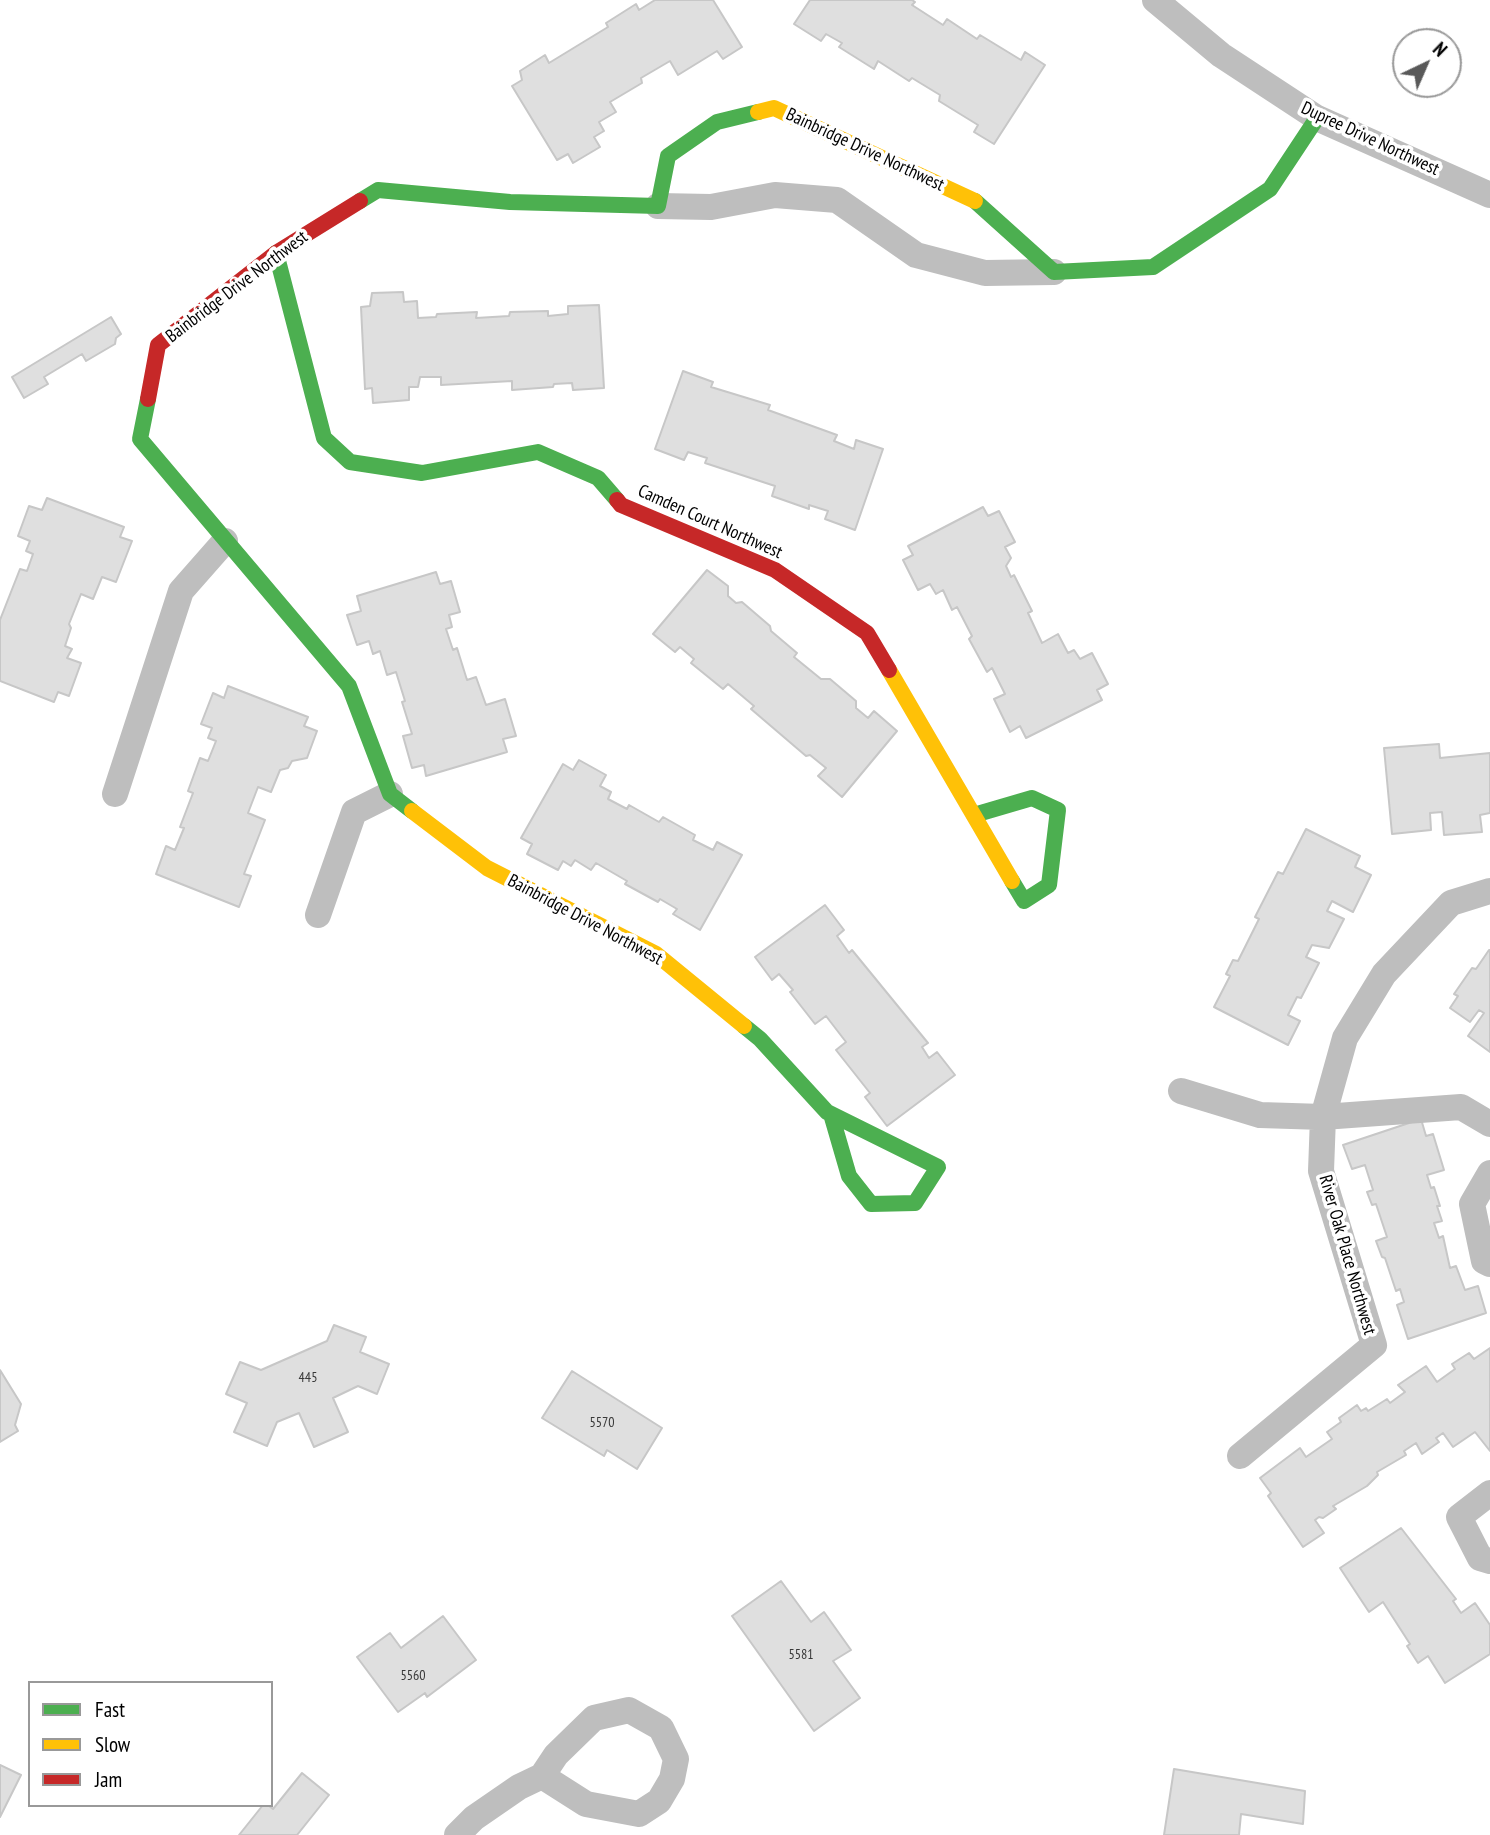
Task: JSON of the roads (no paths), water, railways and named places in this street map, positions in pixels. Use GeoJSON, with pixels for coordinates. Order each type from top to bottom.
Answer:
{"type":"FeatureCollection","features":[{"type":"Feature","properties":{"kind":"street","name":"Dupree Drive Northwest"},"geometry":{"type":"LineString","coordinates":[[1155,0],[1221,55],[1317,118],[1490,195]]}},
{"type":"Feature","properties":{"kind":"street","name":"Bainbridge Drive Northwest"},"geometry":{"type":"LineString","coordinates":[[658,206],[668,156],[717,122],[774,108],[976,202],[1054,272]]}},
{"type":"Feature","properties":{"kind":"street","name":"Bainbridge Drive Northwest"},"geometry":{"type":"LineString","coordinates":[[831,1114],[849,1176],[871,1204],[915,1203],[938,1167],[831,1114],[760,1039],[656,954],[487,868],[390,794],[349,686],[140,439],[158,345],[276,253],[378,190],[510,202],[658,206],[711,207],[775,195],[837,200],[916,255],[985,274],[1153,267],[1269,189],[1317,118]]}},
{"type":"Feature","properties":{"kind":"street","name":"Camden Court Northwest"},"geometry":{"type":"LineString","coordinates":[[276,253],[324,439],[350,461],[422,473],[538,452],[598,478],[621,505],[775,570],[867,633],[974,816],[1024,901],[1049,885],[1058,810],[1032,798],[974,816]]}},
{"type":"Feature","properties":{"kind":"street"},"geometry":{"type":"LineString","coordinates":[[115,794],[181,591],[225,541]]}},
{"type":"Feature","properties":{"kind":"street"},"geometry":{"type":"LineString","coordinates":[[318,915],[354,812],[390,794]]}},
{"type":"Feature","properties":{"kind":"street","name":"River Oak Place Northwest"},"geometry":{"type":"LineString","coordinates":[[1240,1456],[1374,1345],[1321,1171],[1323,1116],[1345,1038],[1384,974],[1451,903],[1490,891]]}},
{"type":"Feature","properties":{"kind":"street"},"geometry":{"type":"LineString","coordinates":[[1181,1091],[1260,1115],[1323,1116],[1461,1107],[1490,1124]]}},
{"type":"Feature","properties":{"kind":"street"},"geometry":{"type":"LineString","coordinates":[[1490,1173],[1472,1204],[1484,1261],[1490,1264]]}},
{"type":"Feature","properties":{"kind":"street"},"geometry":{"type":"LineString","coordinates":[[1490,1493],[1460,1517],[1480,1558],[1490,1562]]}},
{"type":"Feature","properties":{"kind":"street"},"geometry":{"type":"LineString","coordinates":[[457,1835],[474,1818],[519,1787],[542,1776],[556,1755],[594,1718],[629,1710],[661,1728],[676,1759],[672,1779],[659,1801],[639,1814],[586,1804],[542,1776]]}}]}
